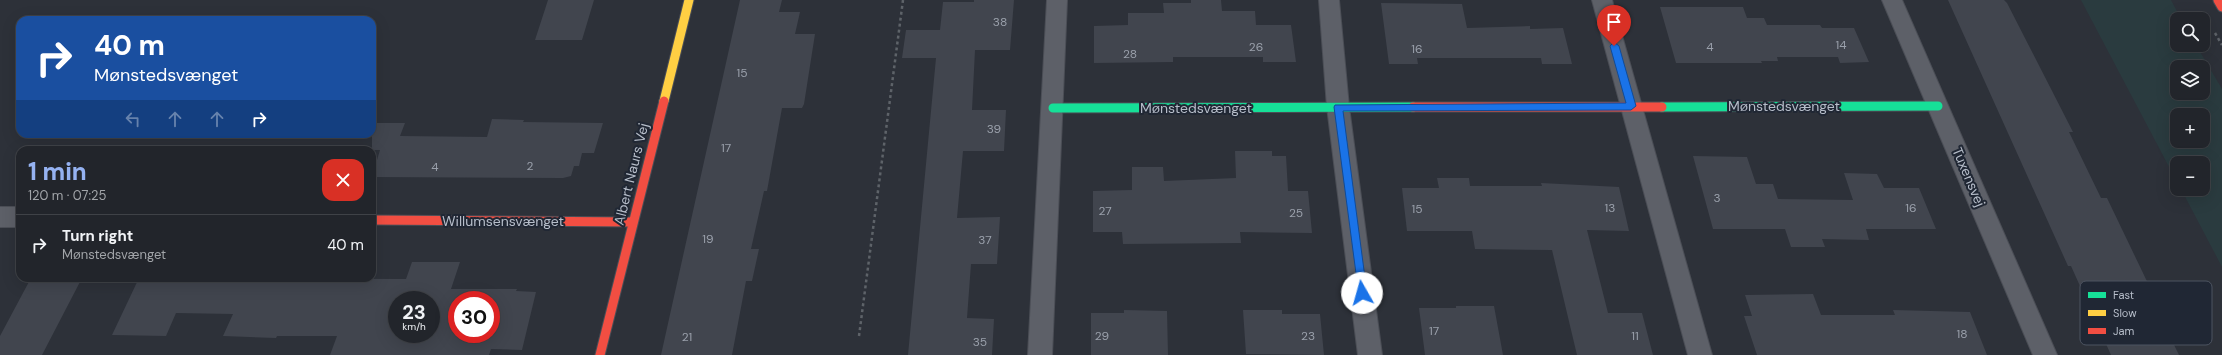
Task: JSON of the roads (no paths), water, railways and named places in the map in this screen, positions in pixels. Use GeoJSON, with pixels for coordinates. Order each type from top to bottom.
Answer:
{"type":"FeatureCollection","features":[{"type":"Feature","properties":{"kind":"street","name":"Albert Naurs Vej"},"geometry":{"type":"LineString","coordinates":[[600,355],[689,0]]}},
{"type":"Feature","properties":{"kind":"street"},"geometry":{"type":"LineString","coordinates":[[1040,355],[1053,108],[1056,0]]}},
{"type":"Feature","properties":{"kind":"street"},"geometry":{"type":"LineString","coordinates":[[1329,0],[1338,107],[1370,355]]}},
{"type":"Feature","properties":{"kind":"street"},"geometry":{"type":"LineString","coordinates":[[1602,0],[1700,355]]}},
{"type":"Feature","properties":{"kind":"street","name":"Tuxensvej"},"geometry":{"type":"LineString","coordinates":[[1892,0],[2045,355]]}},
{"type":"Feature","properties":{"kind":"street"},"geometry":{"type":"LineString","coordinates":[[2218,0],[2222,7]]}},
{"type":"Feature","properties":{"kind":"street","name":"Mønstedsvænget"},"geometry":{"type":"LineString","coordinates":[[1053,108],[1938,106]]}},
{"type":"Feature","properties":{"kind":"street"},"geometry":{"type":"LineString","coordinates":[[0,217],[16,217]]}},
{"type":"Feature","properties":{"kind":"street","name":"Willumsensvænget"},"geometry":{"type":"LineString","coordinates":[[376,220],[634,222]]}}]}
